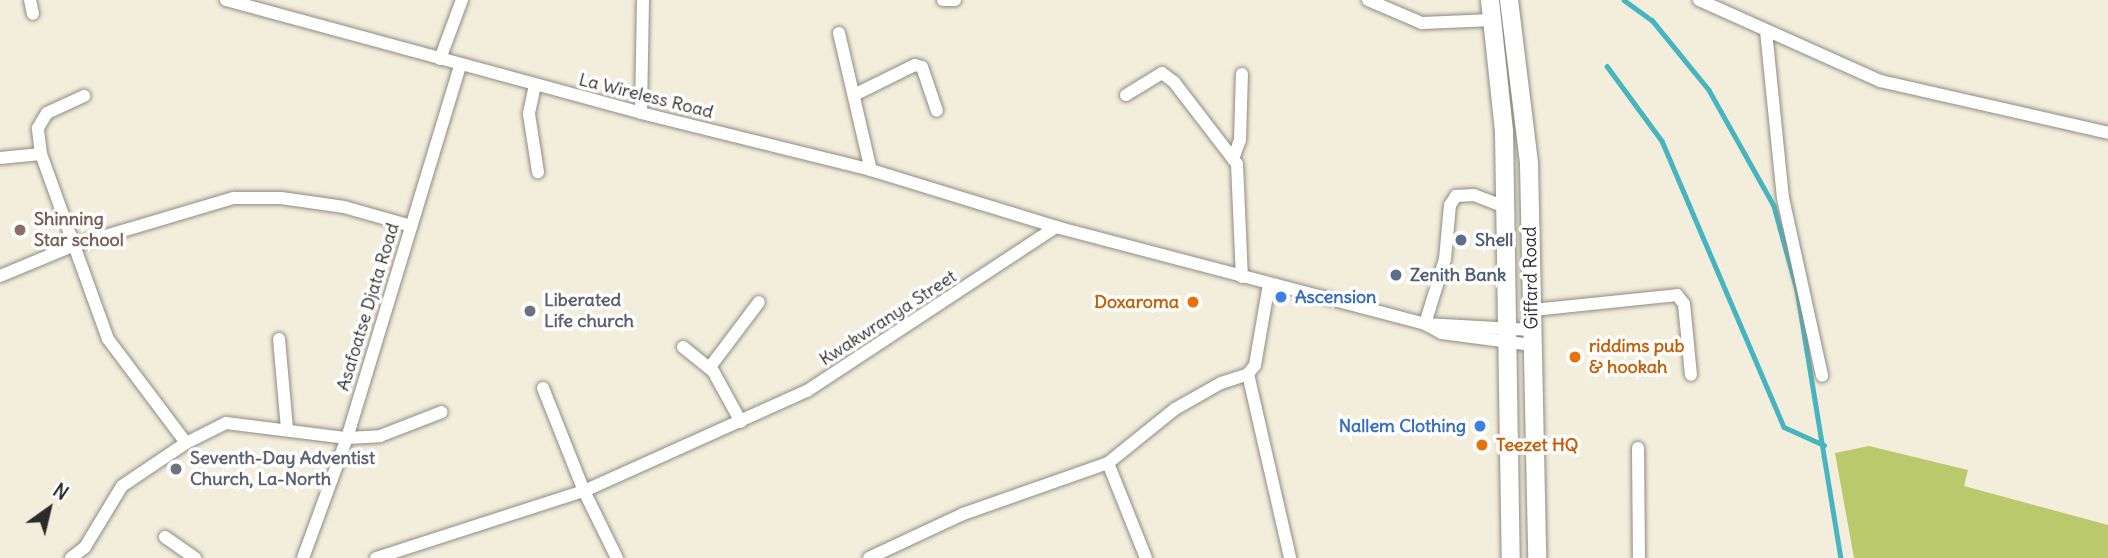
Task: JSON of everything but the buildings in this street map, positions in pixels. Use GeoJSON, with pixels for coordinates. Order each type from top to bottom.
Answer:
{"type":"FeatureCollection","features":[{"type":"Feature","properties":{"kind":"main road","name":"Giffard Road"},"geometry":{"type":"LineString","coordinates":[[1490,0],[1504,131],[1511,558]]}},
{"type":"Feature","properties":{"kind":"main road","name":"Giffard Road"},"geometry":{"type":"LineString","coordinates":[[1509,0],[1524,102],[1533,310],[1538,558]]}},
{"type":"Feature","properties":{"kind":"street"},"geometry":{"type":"LineString","coordinates":[[30,0],[33,14]]}},
{"type":"Feature","properties":{"kind":"street","name":"La Wireless Road"},"geometry":{"type":"LineString","coordinates":[[226,0],[641,113],[871,170],[1056,227]]}},
{"type":"Feature","properties":{"kind":"street"},"geometry":{"type":"LineString","coordinates":[[440,59],[462,0]]}},
{"type":"Feature","properties":{"kind":"street"},"geometry":{"type":"LineString","coordinates":[[641,113],[643,0]]}},
{"type":"Feature","properties":{"kind":"street"},"geometry":{"type":"LineString","coordinates":[[943,0],[955,0]]}},
{"type":"Feature","properties":{"kind":"street"},"geometry":{"type":"LineString","coordinates":[[1368,0],[1422,23],[1493,20]]}},
{"type":"Feature","properties":{"kind":"street"},"geometry":{"type":"LineString","coordinates":[[1699,0],[1766,31],[1909,90],[2108,133]]}},
{"type":"Feature","properties":{"kind":"street"},"geometry":{"type":"LineString","coordinates":[[1766,31],[1783,198],[1822,376]]}},
{"type":"Feature","properties":{"kind":"street"},"geometry":{"type":"LineString","coordinates":[[839,33],[871,170]]}},
{"type":"Feature","properties":{"kind":"street","name":"Asafoatse Djata Road"},"geometry":{"type":"LineString","coordinates":[[303,558],[347,438],[460,65]]}},
{"type":"Feature","properties":{"kind":"street"},"geometry":{"type":"LineString","coordinates":[[855,95],[915,65],[922,68],[937,111]]}},
{"type":"Feature","properties":{"kind":"street"},"geometry":{"type":"LineString","coordinates":[[1126,95],[1162,74],[1174,82],[1233,159],[1239,172],[1242,277]]}},
{"type":"Feature","properties":{"kind":"street"},"geometry":{"type":"LineString","coordinates":[[1233,159],[1240,140],[1242,74]]}},
{"type":"Feature","properties":{"kind":"street"},"geometry":{"type":"LineString","coordinates":[[535,85],[529,114],[538,172]]}},
{"type":"Feature","properties":{"kind":"street"},"geometry":{"type":"LineString","coordinates":[[84,96],[47,113],[38,128],[41,154],[116,354],[186,443]]}},
{"type":"Feature","properties":{"kind":"street"},"geometry":{"type":"LineString","coordinates":[[0,158],[41,154]]}},
{"type":"Feature","properties":{"kind":"street"},"geometry":{"type":"LineString","coordinates":[[1424,324],[1445,259],[1450,205],[1456,196],[1474,195],[1505,207]]}},
{"type":"Feature","properties":{"kind":"street"},"geometry":{"type":"LineString","coordinates":[[0,276],[75,245],[234,198],[281,198],[344,207],[411,226]]}},
{"type":"Feature","properties":{"kind":"street"},"geometry":{"type":"LineString","coordinates":[[1056,227],[1424,324],[1507,337],[1532,338]]}},
{"type":"Feature","properties":{"kind":"street","name":"Kwakwranya Street"},"geometry":{"type":"LineString","coordinates":[[376,558],[584,491],[807,391],[860,359],[1056,227]]}},
{"type":"Feature","properties":{"kind":"street"},"geometry":{"type":"LineString","coordinates":[[869,558],[963,514],[1108,463],[1175,409],[1221,383],[1248,374],[1255,365],[1269,284]]}},
{"type":"Feature","properties":{"kind":"street"},"geometry":{"type":"LineString","coordinates":[[1533,310],[1677,295],[1684,303],[1690,375]]}},
{"type":"Feature","properties":{"kind":"street"},"geometry":{"type":"LineString","coordinates":[[710,367],[759,302]]}},
{"type":"Feature","properties":{"kind":"street"},"geometry":{"type":"LineString","coordinates":[[279,339],[287,429]]}},
{"type":"Feature","properties":{"kind":"street"},"geometry":{"type":"LineString","coordinates":[[683,347],[710,367],[741,422]]}},
{"type":"Feature","properties":{"kind":"street"},"geometry":{"type":"LineString","coordinates":[[1248,374],[1290,558]]}},
{"type":"Feature","properties":{"kind":"street"},"geometry":{"type":"LineString","coordinates":[[542,388],[584,491],[617,558]]}},
{"type":"Feature","properties":{"kind":"street"},"geometry":{"type":"LineString","coordinates":[[71,558],[85,547],[122,486],[186,443],[235,422],[347,438],[380,436],[442,412]]}},
{"type":"Feature","properties":{"kind":"street"},"geometry":{"type":"LineString","coordinates":[[1638,448],[1639,558]]}},
{"type":"Feature","properties":{"kind":"street"},"geometry":{"type":"LineString","coordinates":[[1108,463],[1146,558]]}},
{"type":"Feature","properties":{"kind":"street"},"geometry":{"type":"LineString","coordinates":[[165,537],[195,558]]}},
{"type":"Feature","properties":{"kind":"street"},"geometry":{"type":"LineString","coordinates":[[413,545],[416,558]]}},
{"type":"Feature","properties":{"kind":"green space"},"geometry":{"type":"Polygon","coordinates":[[[1869,446],[1968,470],[1964,486],[2108,525],[2108,558],[1854,558],[1835,453],[1869,446]]]}},
{"type":"Feature","properties":{"kind":"waterway"},"geometry":{"type":"LineString","coordinates":[[1624,0],[1652,20],[1709,90],[1774,206],[1797,290],[1841,558]]}},
{"type":"Feature","properties":{"kind":"waterway"},"geometry":{"type":"LineString","coordinates":[[1607,66],[1662,141],[1784,427],[1824,445]]}},
{"type":"Feature","properties":{"kind":"place","name":"Shinning Star school"},"geometry":{"type":"Point","coordinates":[20,230]}},
{"type":"Feature","properties":{"kind":"place","name":"Shell"},"geometry":{"type":"Point","coordinates":[1461,240]}},
{"type":"Feature","properties":{"kind":"place","name":"Zenith Bank"},"geometry":{"type":"Point","coordinates":[1396,275]}},
{"type":"Feature","properties":{"kind":"place","name":"Ascension"},"geometry":{"type":"Point","coordinates":[1281,297]}},
{"type":"Feature","properties":{"kind":"place","name":"Doxaroma"},"geometry":{"type":"Point","coordinates":[1193,302]}},
{"type":"Feature","properties":{"kind":"place","name":"Liberated Life church"},"geometry":{"type":"Point","coordinates":[530,311]}},
{"type":"Feature","properties":{"kind":"place","name":"riddims pub & hookah"},"geometry":{"type":"Point","coordinates":[1575,357]}},
{"type":"Feature","properties":{"kind":"place","name":"Nallem Clothing"},"geometry":{"type":"Point","coordinates":[1480,426]}},
{"type":"Feature","properties":{"kind":"place","name":"Teezet HQ"},"geometry":{"type":"Point","coordinates":[1482,445]}},
{"type":"Feature","properties":{"kind":"place","name":"Seventh-Day Adventist Church, La-North"},"geometry":{"type":"Point","coordinates":[176,469]}}]}
